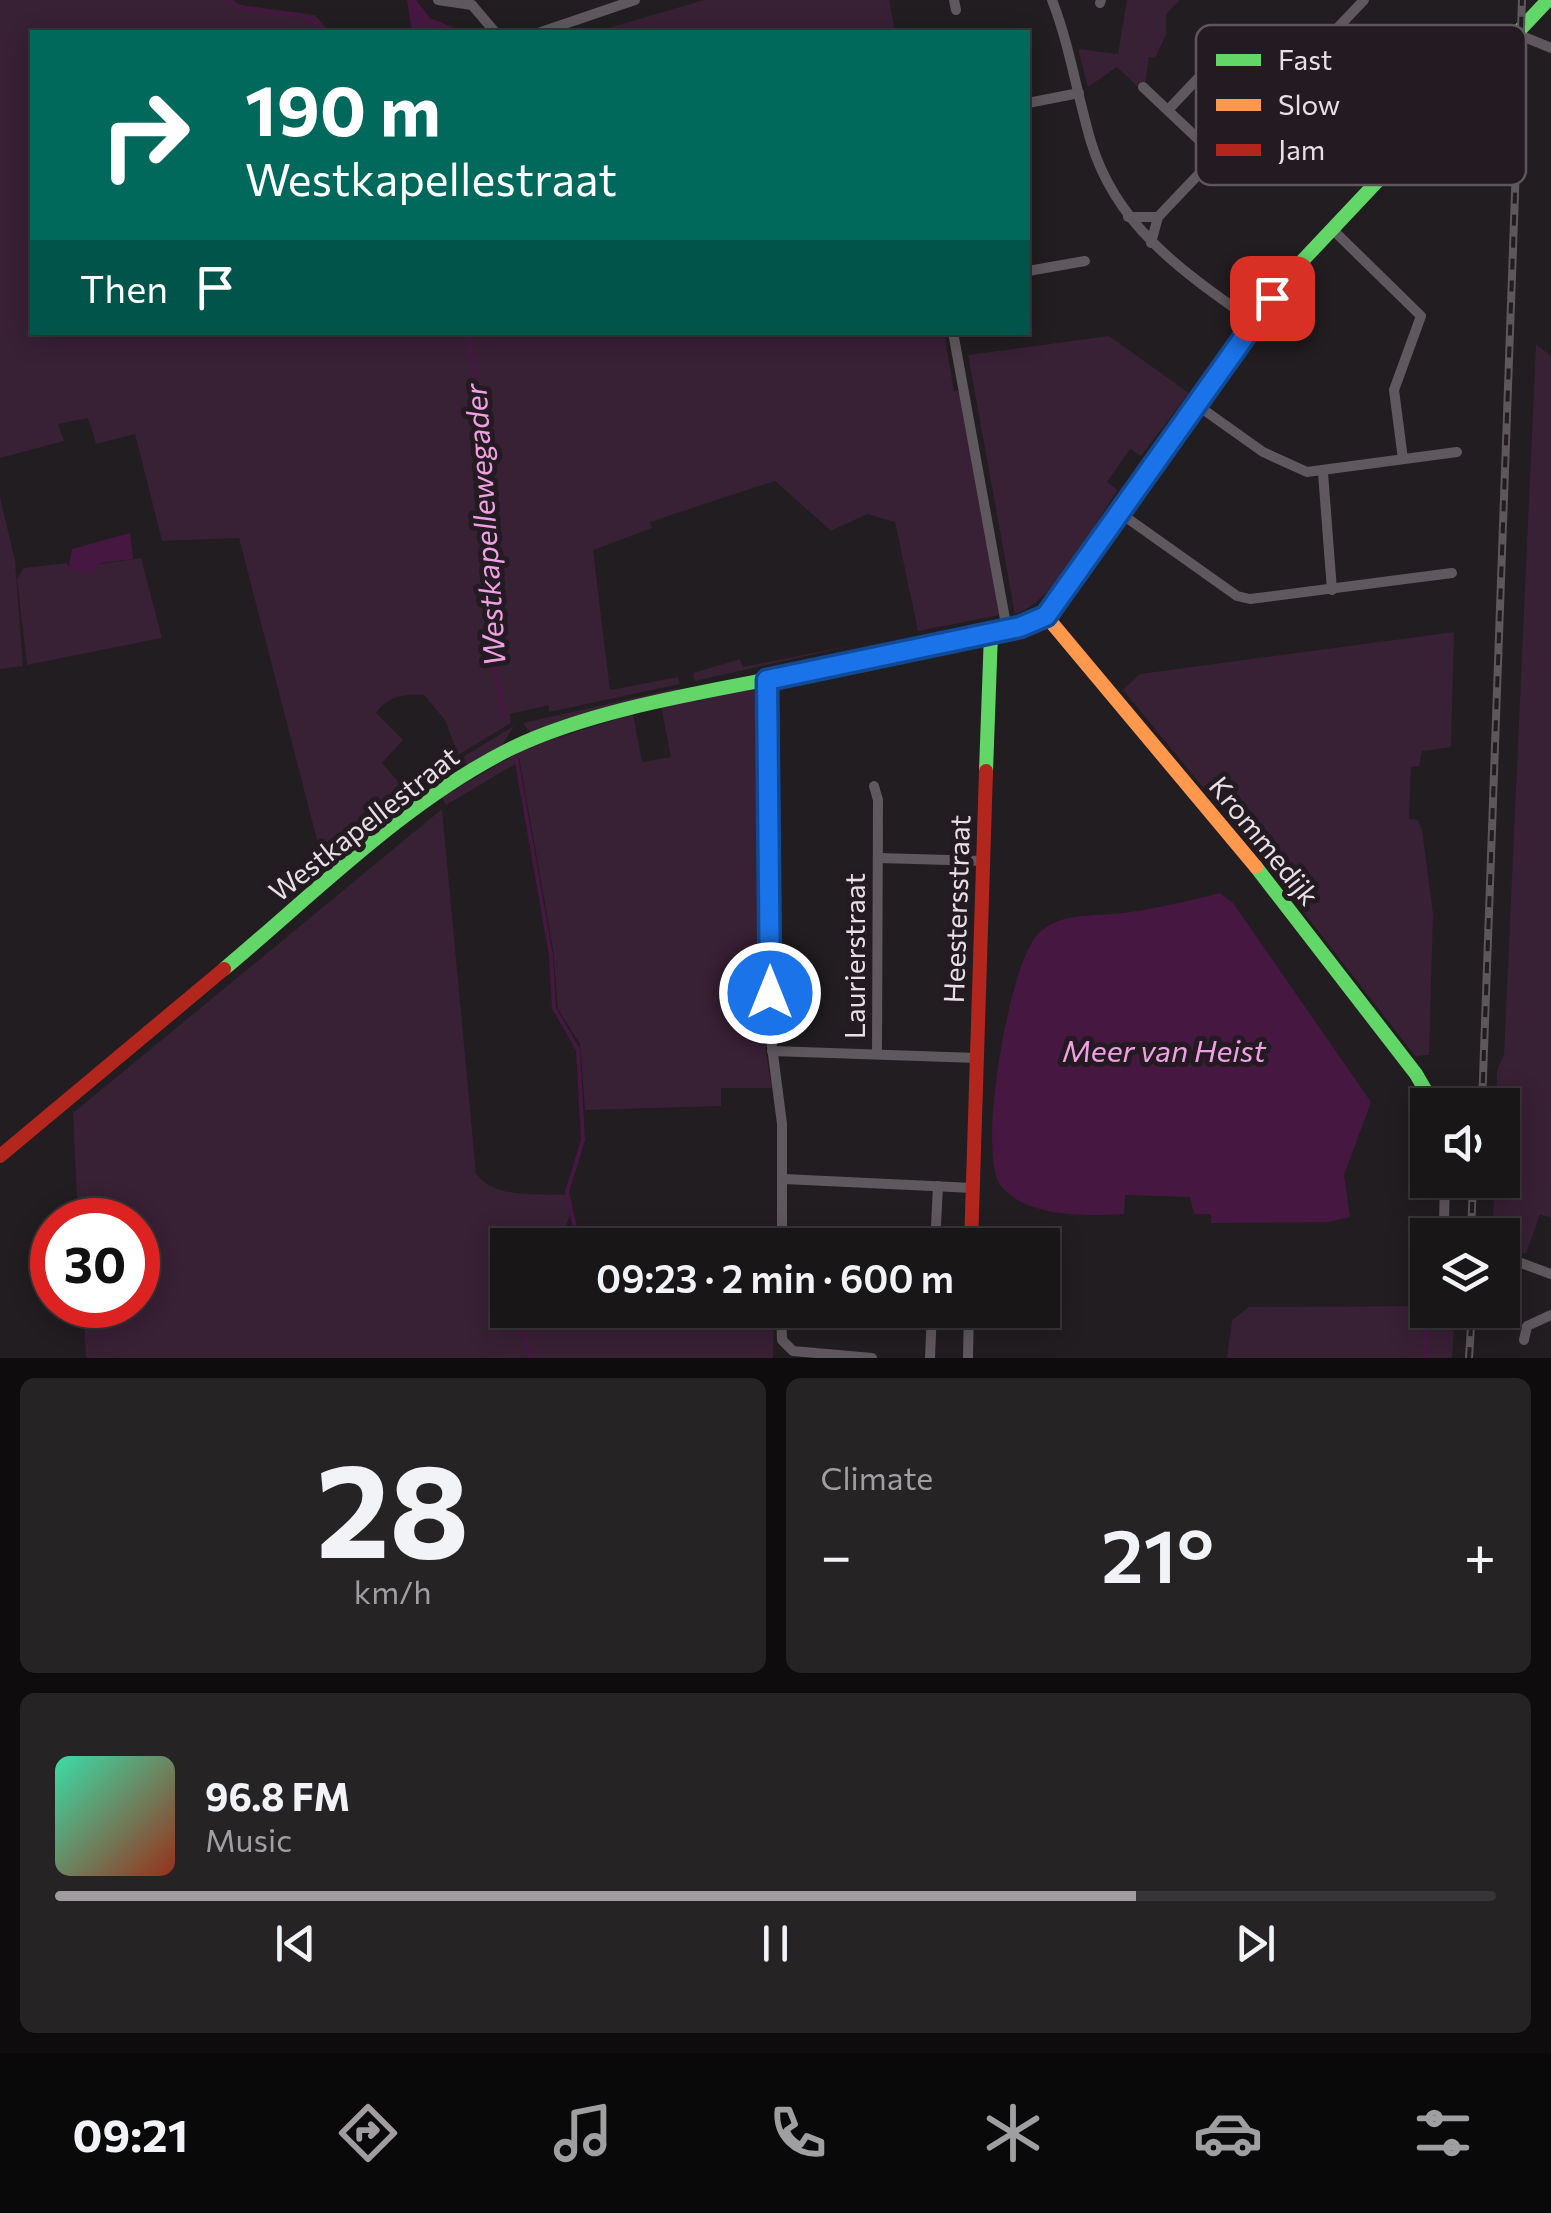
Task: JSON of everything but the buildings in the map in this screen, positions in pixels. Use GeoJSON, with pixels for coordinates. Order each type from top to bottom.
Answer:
{"type":"FeatureCollection","features":[{"type":"Feature","properties":{"kind":"street"},"geometry":{"type":"LineString","coordinates":[[438,0],[474,2],[494,30]]}},
{"type":"Feature","properties":{"kind":"street"},"geometry":{"type":"LineString","coordinates":[[547,30],[635,0]]}},
{"type":"Feature","properties":{"kind":"street"},"geometry":{"type":"LineString","coordinates":[[1052,0],[1100,168],[1128,217],[1151,243],[1254,322]]}},
{"type":"Feature","properties":{"kind":"street"},"geometry":{"type":"LineString","coordinates":[[1526,25],[1548,0]]}},
{"type":"Feature","properties":{"kind":"street"},"geometry":{"type":"LineString","coordinates":[[1337,25],[1358,2]]}},
{"type":"Feature","properties":{"kind":"street"},"geometry":{"type":"LineString","coordinates":[[1526,37],[1551,48]]}},
{"type":"Feature","properties":{"kind":"street"},"geometry":{"type":"LineString","coordinates":[[1168,110],[1196,81]]}},
{"type":"Feature","properties":{"kind":"street"},"geometry":{"type":"LineString","coordinates":[[1143,87],[1196,137]]}},
{"type":"Feature","properties":{"kind":"street"},"geometry":{"type":"LineString","coordinates":[[1030,103],[1079,93]]}},
{"type":"Feature","properties":{"kind":"street"},"geometry":{"type":"LineString","coordinates":[[1151,243],[1158,216],[1196,177]]}},
{"type":"Feature","properties":{"kind":"street"},"geometry":{"type":"LineString","coordinates":[[1046,616],[1290,274],[1375,185]]}},
{"type":"Feature","properties":{"kind":"street"},"geometry":{"type":"LineString","coordinates":[[1128,217],[1158,216]]}},
{"type":"Feature","properties":{"kind":"street"},"geometry":{"type":"LineString","coordinates":[[1332,230],[1421,316],[1394,390],[1403,459]]}},
{"type":"Feature","properties":{"kind":"street"},"geometry":{"type":"LineString","coordinates":[[1030,271],[1085,261]]}},
{"type":"Feature","properties":{"kind":"street"},"geometry":{"type":"LineString","coordinates":[[954,335],[1007,630]]}},
{"type":"Feature","properties":{"kind":"street"},"geometry":{"type":"LineString","coordinates":[[1197,405],[1275,459],[1307,472],[1323,473],[1457,452]]}},
{"type":"Feature","properties":{"kind":"street"},"geometry":{"type":"LineString","coordinates":[[1323,473],[1332,590]]}},
{"type":"Feature","properties":{"kind":"street"},"geometry":{"type":"LineString","coordinates":[[1120,513],[1237,596],[1264,600],[1452,573]]}},
{"type":"Feature","properties":{"kind":"street","name":"Westkapellestraat"},"geometry":{"type":"LineString","coordinates":[[0,1156],[415,809],[513,748],[577,724],[1007,630],[1046,616]]}},
{"type":"Feature","properties":{"kind":"street","name":"Krommedijk"},"geometry":{"type":"LineString","coordinates":[[1046,616],[1240,848],[1424,1088]]}},
{"type":"Feature","properties":{"kind":"street","name":"Heestersstraat"},"geometry":{"type":"LineString","coordinates":[[971,1228],[991,633]]}},
{"type":"Feature","properties":{"kind":"street"},"geometry":{"type":"LineString","coordinates":[[767,680],[772,1050],[784,1180],[783,1228]]}},
{"type":"Feature","properties":{"kind":"street","name":"Laurierstraat"},"geometry":{"type":"LineString","coordinates":[[874,786],[878,800],[877,1054]]}},
{"type":"Feature","properties":{"kind":"street","name":"Laurierstraat"},"geometry":{"type":"LineString","coordinates":[[878,858],[983,861]]}},
{"type":"Feature","properties":{"kind":"street","name":"Laurierstraat"},"geometry":{"type":"LineString","coordinates":[[772,1050],[977,1058]]}},
{"type":"Feature","properties":{"kind":"street"},"geometry":{"type":"LineString","coordinates":[[784,1180],[972,1188]]}},
{"type":"Feature","properties":{"kind":"street"},"geometry":{"type":"LineString","coordinates":[[936,1228],[938,1186]]}},
{"type":"Feature","properties":{"kind":"street"},"geometry":{"type":"LineString","coordinates":[[1520,1263],[1551,1274]]}},
{"type":"Feature","properties":{"kind":"street"},"geometry":{"type":"LineString","coordinates":[[1524,1340],[1527,1326],[1551,1315]]}},
{"type":"Feature","properties":{"kind":"street"},"geometry":{"type":"LineString","coordinates":[[783,1328],[786,1347],[823,1356],[872,1358]]}},
{"type":"Feature","properties":{"kind":"street"},"geometry":{"type":"LineString","coordinates":[[930,1358],[931,1328]]}},
{"type":"Feature","properties":{"kind":"street"},"geometry":{"type":"LineString","coordinates":[[968,1358],[969,1328]]}},
{"type":"Feature","properties":{"kind":"shaded area"},"geometry":{"type":"Polygon","coordinates":[[[0,0],[233,0],[240,5],[315,15],[328,30],[30,30],[30,335],[944,335],[954,391],[959,391],[1000,615],[918,631],[895,522],[867,514],[831,531],[775,481],[650,522],[652,528],[593,550],[610,690],[678,677],[680,684],[549,712],[549,705],[510,714],[511,723],[458,755],[445,720],[424,695],[391,700],[376,713],[403,740],[382,763],[410,795],[324,867],[239,538],[162,541],[135,434],[96,444],[88,418],[58,424],[64,441],[0,458],[0,0]]]}},
{"type":"Feature","properties":{"kind":"shaded area"},"geometry":{"type":"Polygon","coordinates":[[[704,0],[889,0],[895,30],[602,30],[704,0]]]}},
{"type":"Feature","properties":{"kind":"shaded area"},"geometry":{"type":"Polygon","coordinates":[[[1127,0],[1180,0],[1166,14],[1166,35],[1155,58],[1149,57],[1145,84],[1139,88],[1117,67],[1088,87],[1078,49],[1118,54],[1127,0]]]}},
{"type":"Feature","properties":{"kind":"shaded area"},"geometry":{"type":"Polygon","coordinates":[[[1109,336],[1189,393],[1141,456],[1130,449],[1107,482],[1118,490],[1060,578],[1031,606],[1015,614],[968,355],[1109,336]]]}},
{"type":"Feature","properties":{"kind":"shaded area"},"geometry":{"type":"Polygon","coordinates":[[[1536,344],[1551,356],[1551,1218],[1540,1214],[1526,1254],[1520,1252],[1520,1218],[1493,1218],[1494,1198],[1520,1198],[1520,1088],[1496,1088],[1497,1070],[1504,1055],[1536,344]]]}},
{"type":"Feature","properties":{"kind":"shaded area"},"geometry":{"type":"Polygon","coordinates":[[[0,497],[15,561],[23,666],[0,669],[0,497]]]}},
{"type":"Feature","properties":{"kind":"shaded area"},"geometry":{"type":"Polygon","coordinates":[[[141,558],[162,638],[27,665],[17,579],[24,568],[67,563],[69,569],[141,558]]]}},
{"type":"Feature","properties":{"kind":"shaded area"},"geometry":{"type":"Polygon","coordinates":[[[1454,632],[1451,747],[1422,751],[1419,766],[1411,767],[1409,819],[1418,820],[1422,830],[1433,914],[1429,1055],[1415,1056],[1240,830],[1243,826],[1213,789],[1207,792],[1123,690],[1140,674],[1454,632]]]}},
{"type":"Feature","properties":{"kind":"shaded area"},"geometry":{"type":"Polygon","coordinates":[[[868,642],[695,681],[693,673],[740,659],[743,667],[868,642]]]}},
{"type":"Feature","properties":{"kind":"shaded area"},"geometry":{"type":"Polygon","coordinates":[[[757,687],[765,695],[766,1054],[772,1088],[721,1088],[721,1106],[585,1110],[580,1044],[558,1009],[553,949],[519,757],[515,764],[446,805],[442,797],[528,747],[633,714],[642,762],[671,757],[661,707],[757,687]]]}},
{"type":"Feature","properties":{"kind":"shaded area"},"geometry":{"type":"Polygon","coordinates":[[[678,688],[672,695],[530,733],[523,723],[678,688]]]}},
{"type":"Feature","properties":{"kind":"shaded area"},"geometry":{"type":"Polygon","coordinates":[[[514,726],[500,749],[469,765],[458,760],[514,726]]]}},
{"type":"Feature","properties":{"kind":"shaded area"},"geometry":{"type":"Polygon","coordinates":[[[442,809],[476,1173],[484,1182],[505,1191],[568,1195],[570,1214],[566,1228],[490,1228],[490,1328],[774,1328],[773,1358],[86,1358],[84,1328],[160,1328],[160,1198],[77,1198],[73,1113],[442,809]]]}},
{"type":"Feature","properties":{"kind":"shaded area"},"geometry":{"type":"Polygon","coordinates":[[[1410,1306],[1410,1328],[1454,1328],[1452,1358],[1227,1358],[1232,1320],[1249,1307],[1410,1306]]]}},
{"type":"Feature","properties":{"kind":"water"},"geometry":{"type":"Polygon","coordinates":[[[407,0],[416,0],[430,18],[460,30],[412,30],[407,0]]]}},
{"type":"Feature","properties":{"kind":"water"},"geometry":{"type":"Polygon","coordinates":[[[130,533],[133,559],[101,563],[91,574],[68,569],[72,549],[130,533]]]}},
{"type":"Feature","properties":{"kind":"water","name":"Meer van Heist"},"geometry":{"type":"Polygon","coordinates":[[[1220,893],[1233,903],[1371,1102],[1344,1175],[1350,1217],[1329,1222],[1211,1223],[1211,1214],[1194,1214],[1190,1197],[1125,1195],[1124,1214],[1093,1215],[1058,1213],[1012,1196],[1001,1186],[994,1168],[994,1101],[1016,983],[1037,935],[1066,919],[1147,909],[1220,893]]]}},
{"type":"Feature","properties":{"kind":"waterway","name":"Westkapellewegader"},"geometry":{"type":"LineString","coordinates":[[227,0],[252,10],[305,17],[323,30]]}},
{"type":"Feature","properties":{"kind":"waterway","name":"Westkapellewegader"},"geometry":{"type":"LineString","coordinates":[[468,335],[487,458],[489,636],[504,717]]}},
{"type":"Feature","properties":{"kind":"waterway","name":"Westkapellewegader"},"geometry":{"type":"LineString","coordinates":[[516,757],[551,956],[554,1008],[578,1050],[583,1140],[567,1192],[575,1228]]}},
{"type":"Feature","properties":{"kind":"waterway","name":"Westkapellewegader"},"geometry":{"type":"LineString","coordinates":[[523,1328],[530,1358]]}},
{"type":"Feature","properties":{"kind":"waterway"},"geometry":{"type":"LineString","coordinates":[[1426,1328],[1426,1358]]}},
{"type":"Feature","properties":{"kind":"railway"},"geometry":{"type":"LineString","coordinates":[[1521,25],[1522,0]]}},
{"type":"Feature","properties":{"kind":"railway"},"geometry":{"type":"LineString","coordinates":[[1483,1088],[1515,185]]}},
{"type":"Feature","properties":{"kind":"railway"},"geometry":{"type":"LineString","coordinates":[[1472,1198],[1472,1218]]}},
{"type":"Feature","properties":{"kind":"railway"},"geometry":{"type":"LineString","coordinates":[[1469,1358],[1471,1328]]}},
{"type":"Feature","properties":{"kind":"traffic: fast"},"geometry":{"type":"LineString","coordinates":[[1524,25],[1548,0]]}},
{"type":"Feature","properties":{"kind":"traffic: fast"},"geometry":{"type":"LineString","coordinates":[[1078,572],[1290,274],[1374,185]]}},
{"type":"Feature","properties":{"kind":"traffic: fast"},"geometry":{"type":"LineString","coordinates":[[986,771],[991,633]]}},
{"type":"Feature","properties":{"kind":"traffic: fast"},"geometry":{"type":"LineString","coordinates":[[224,969],[398,821],[512,748],[618,711],[806,672]]}},
{"type":"Feature","properties":{"kind":"traffic: fast"},"geometry":{"type":"LineString","coordinates":[[1256,867],[1424,1088]]}},
{"type":"Feature","properties":{"kind":"traffic: slow"},"geometry":{"type":"LineString","coordinates":[[1046,616],[1256,867]]}},
{"type":"Feature","properties":{"kind":"traffic: jam"},"geometry":{"type":"LineString","coordinates":[[806,672],[1020,627],[1046,616],[1078,572]]}},
{"type":"Feature","properties":{"kind":"traffic: jam"},"geometry":{"type":"LineString","coordinates":[[972,1228],[986,771]]}},
{"type":"Feature","properties":{"kind":"traffic: jam"},"geometry":{"type":"LineString","coordinates":[[0,1156],[224,969]]}},
{"type":"Feature","properties":{"kind":"route"},"geometry":{"type":"LineString","coordinates":[[770,993],[767,680],[1020,627],[1046,616],[1272,298]]}}]}
